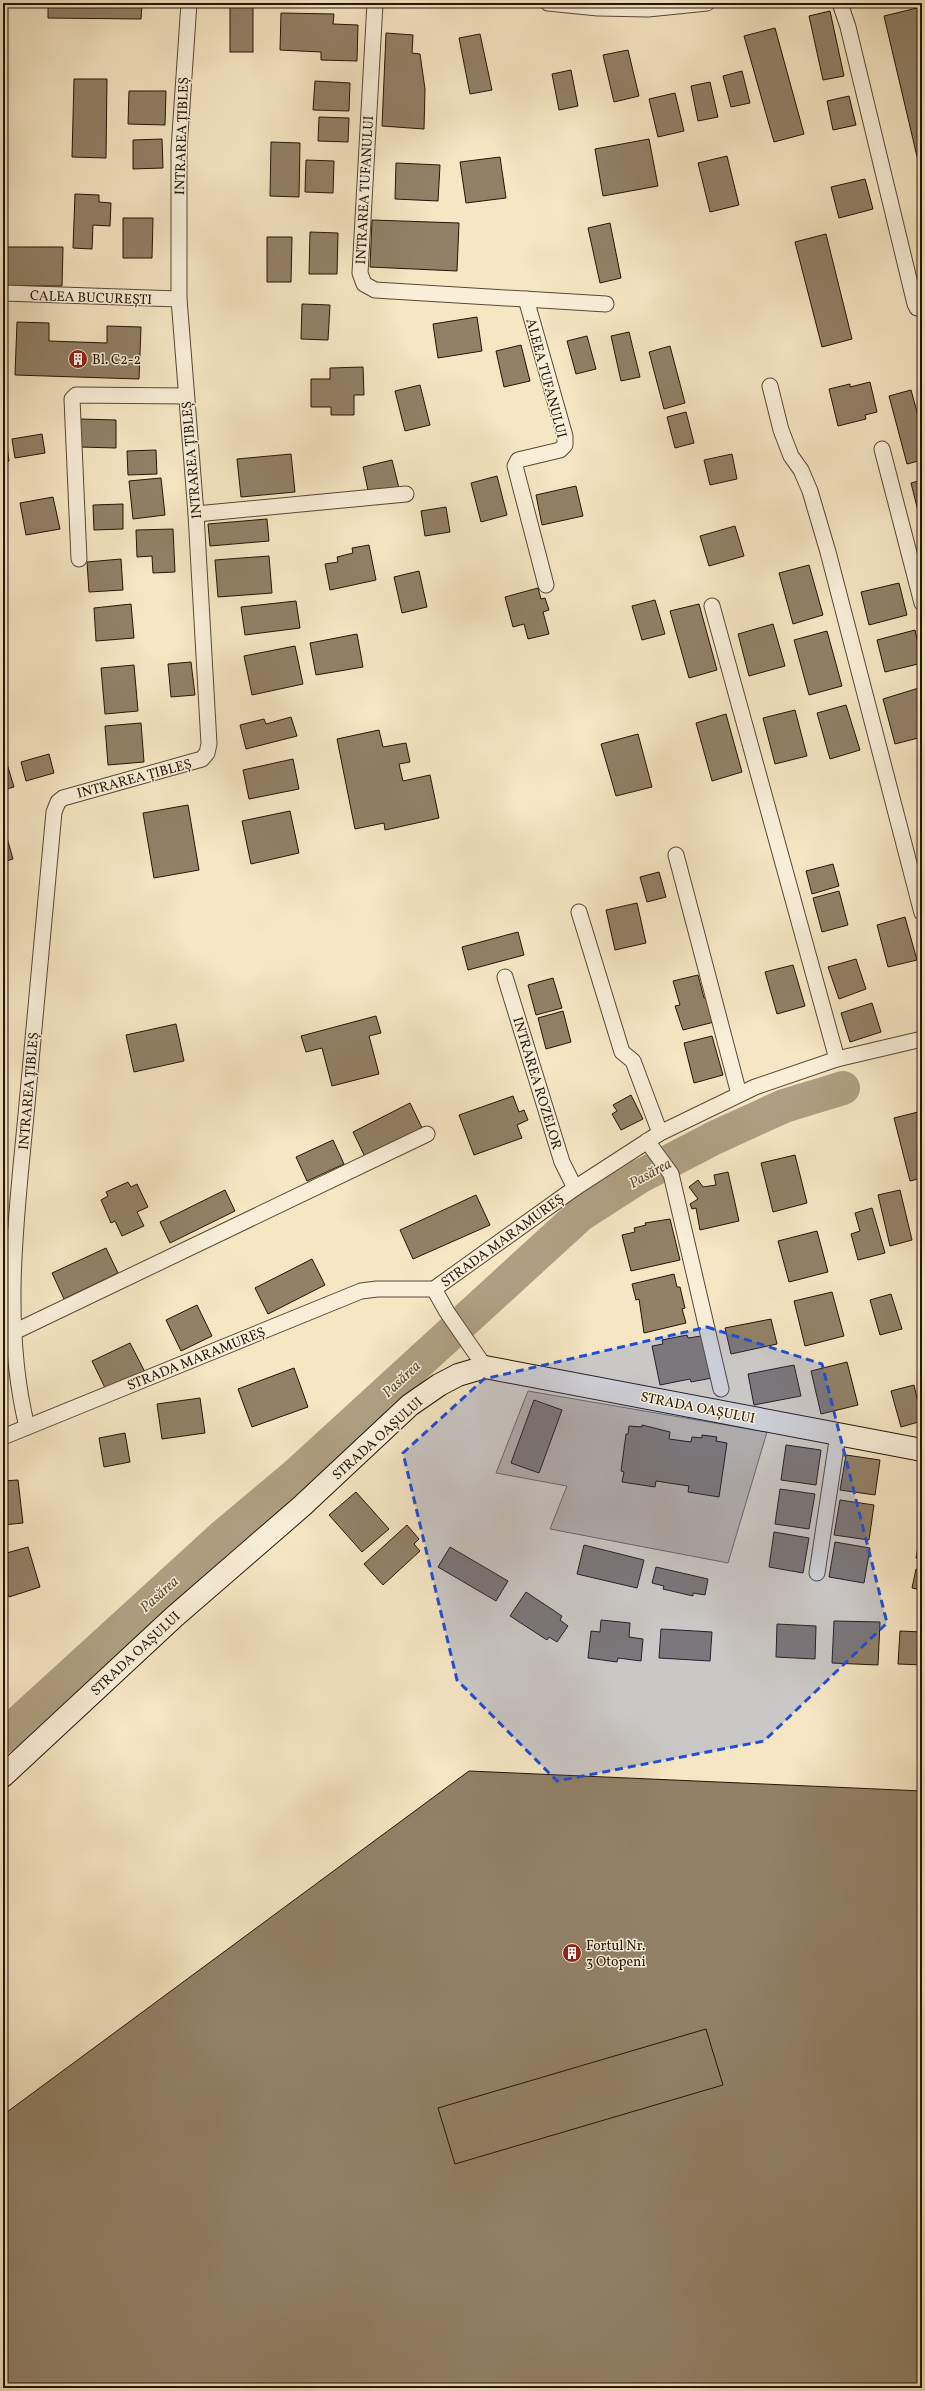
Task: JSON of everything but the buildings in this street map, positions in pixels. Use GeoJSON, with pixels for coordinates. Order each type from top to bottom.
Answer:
{"type":"FeatureCollection","features":[{"type":"Feature","properties":{"kind":"street","name":"INTRAREA ȚIBLEȘ"},"geometry":{"type":"LineString","coordinates":[[27,1427],[18,1386],[14,1332],[14,1248],[54,812],[58,802],[63,798],[194,762],[202,759],[207,753],[208,744],[196,514],[179,299],[179,148],[190,3]]}},
{"type":"Feature","properties":{"kind":"street","name":"INTRAREA TUFANULUI"},"geometry":{"type":"LineString","coordinates":[[375,3],[360,273],[364,284],[375,290],[606,304]]}},
{"type":"Feature","properties":{"kind":"street"},"geometry":{"type":"LineString","coordinates":[[548,3],[598,8],[707,3]]}},
{"type":"Feature","properties":{"kind":"street"},"geometry":{"type":"LineString","coordinates":[[840,3],[848,27],[915,304],[917,308],[922,309]]}},
{"type":"Feature","properties":{"kind":"street","name":"CALEA BUCUREȘTI"},"geometry":{"type":"LineString","coordinates":[[3,293],[179,299]]}},
{"type":"Feature","properties":{"kind":"street","name":"ALEEA TUFANULUI"},"geometry":{"type":"LineString","coordinates":[[526,299],[565,436],[565,445],[560,450],[518,460],[515,466],[546,585]]}},
{"type":"Feature","properties":{"kind":"street"},"geometry":{"type":"LineString","coordinates":[[770,386],[791,456],[810,491],[826,544],[922,913]]}},
{"type":"Feature","properties":{"kind":"street"},"geometry":{"type":"LineString","coordinates":[[79,559],[72,399],[76,395],[186,396]]}},
{"type":"Feature","properties":{"kind":"street"},"geometry":{"type":"LineString","coordinates":[[882,449],[922,603]]}},
{"type":"Feature","properties":{"kind":"street"},"geometry":{"type":"LineString","coordinates":[[196,514],[406,494]]}},
{"type":"Feature","properties":{"kind":"street"},"geometry":{"type":"LineString","coordinates":[[712,606],[837,1059]]}},
{"type":"Feature","properties":{"kind":"street"},"geometry":{"type":"LineString","coordinates":[[676,855],[739,1094]]}},
{"type":"Feature","properties":{"kind":"street"},"geometry":{"type":"LineString","coordinates":[[579,912],[622,1052],[633,1061],[660,1133]]}},
{"type":"Feature","properties":{"kind":"street","name":"INTRAREA ROZELOR"},"geometry":{"type":"LineString","coordinates":[[506,977],[562,1162],[575,1188]]}},
{"type":"Feature","properties":{"kind":"street","name":"STRADA MARAMUREȘ"},"geometry":{"type":"LineString","coordinates":[[3,1437],[361,1291],[377,1289],[434,1289],[575,1188],[660,1133],[739,1094],[837,1059],[922,1039]]}},
{"type":"Feature","properties":{"kind":"street"},"geometry":{"type":"LineString","coordinates":[[14,1332],[427,1134]]}},
{"type":"Feature","properties":{"kind":"street"},"geometry":{"type":"LineString","coordinates":[[647,1141],[671,1174],[721,1389]]}},
{"type":"Feature","properties":{"kind":"street"},"geometry":{"type":"LineString","coordinates":[[434,1289],[447,1312],[485,1367]]}},
{"type":"Feature","properties":{"kind":"street","name":"STRADA OAȘULUI"},"geometry":{"type":"LineString","coordinates":[[3,1776],[174,1617],[302,1506],[410,1405],[439,1384],[458,1375],[485,1367],[922,1450]]}},
{"type":"Feature","properties":{"kind":"street"},"geometry":{"type":"LineString","coordinates":[[817,1573],[838,1434]]}},
{"type":"Feature","properties":{"kind":"highlighted area"},"geometry":{"type":"Polygon","coordinates":[[[707,1327],[822,1364],[887,1623],[764,1741],[557,1781],[457,1680],[403,1453],[484,1379],[707,1327]]]}},
{"type":"Feature","properties":{"kind":"shaded area"},"geometry":{"type":"Polygon","coordinates":[[[528,1391],[767,1432],[728,1563],[550,1529],[567,1486],[496,1473],[528,1391]]]}},
{"type":"Feature","properties":{"kind":"waterway","name":"Pasărea"},"geometry":{"type":"LineString","coordinates":[[3,1737],[222,1537],[297,1474],[580,1215],[639,1177],[714,1138],[784,1106],[843,1088]]}},
{"type":"Feature","properties":{"kind":"place","name":"Bl. C2-2"},"geometry":{"type":"Point","coordinates":[78,359]}},
{"type":"Feature","properties":{"kind":"place","name":"Fortul Nr. 3 Otopeni"},"geometry":{"type":"Point","coordinates":[572,1953]}}]}
